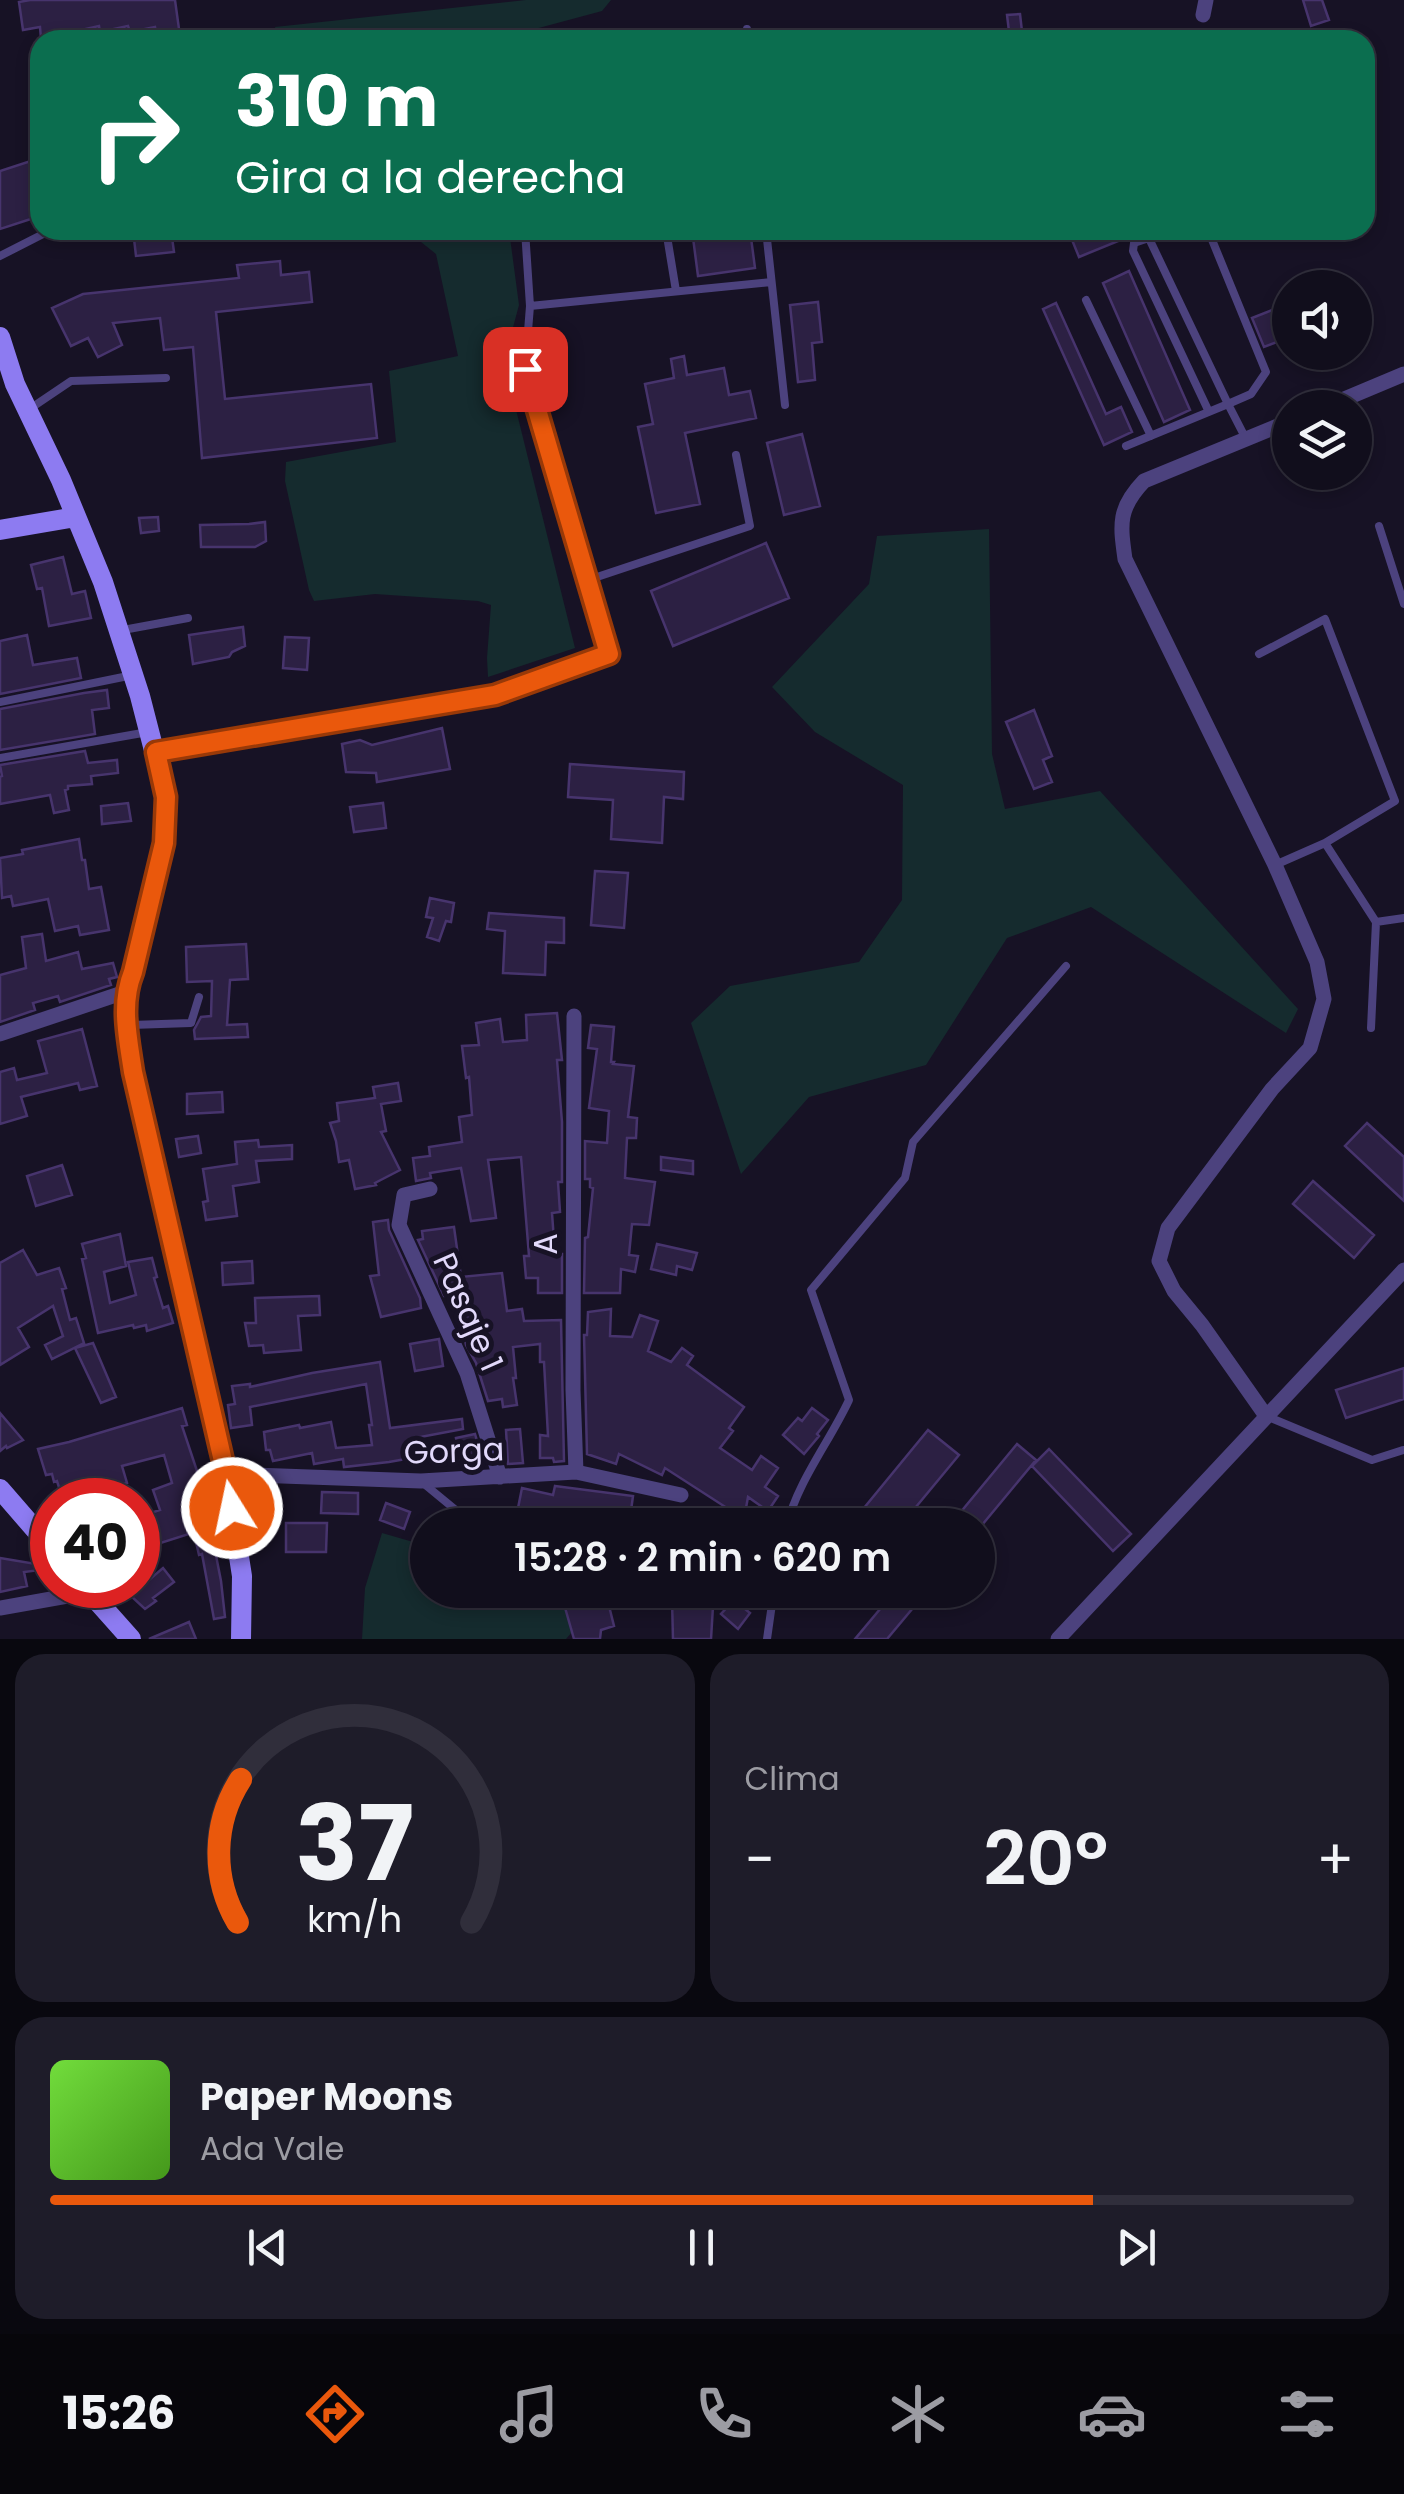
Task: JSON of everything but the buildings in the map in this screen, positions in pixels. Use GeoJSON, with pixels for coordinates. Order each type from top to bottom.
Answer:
{"type":"FeatureCollection","features":[{"type":"Feature","properties":{"kind":"street"},"geometry":{"type":"LineString","coordinates":[[0,337],[15,384],[61,480],[103,582],[156,752],[166,797],[164,843],[125,992],[126,1025],[133,1072],[226,1474],[242,1576],[241,1639]]}},
{"type":"Feature","properties":{"kind":"street"},"geometry":{"type":"LineString","coordinates":[[1366,390],[1404,374]]}},
{"type":"Feature","properties":{"kind":"street"},"geometry":{"type":"LineString","coordinates":[[1266,1416],[1174,1291],[1159,1261],[1168,1228],[1272,1090],[1310,1048],[1324,999],[1317,962],[1275,864],[1125,559],[1121,529],[1128,497],[1144,481],[1272,428]]}},
{"type":"Feature","properties":{"kind":"street"},"geometry":{"type":"LineString","coordinates":[[0,530],[76,517]]}},
{"type":"Feature","properties":{"kind":"street"},"geometry":{"type":"LineString","coordinates":[[0,1034],[125,992]]}},
{"type":"Feature","properties":{"kind":"street","name":"A"},"geometry":{"type":"LineString","coordinates":[[574,1016],[572,1390],[576,1472]]}},
{"type":"Feature","properties":{"kind":"street","name":"Pasaje 1"},"geometry":{"type":"LineString","coordinates":[[430,1190],[404,1195],[398,1225],[467,1373],[500,1477]]}},
{"type":"Feature","properties":{"kind":"street"},"geometry":{"type":"LineString","coordinates":[[1058,1639],[1404,1270]]}},
{"type":"Feature","properties":{"kind":"street","name":"Gorga"},"geometry":{"type":"LineString","coordinates":[[226,1474],[420,1482],[576,1472],[681,1494]]}},
{"type":"Feature","properties":{"kind":"street"},"geometry":{"type":"LineString","coordinates":[[0,1489],[30,1524]]}},
{"type":"Feature","properties":{"kind":"street"},"geometry":{"type":"LineString","coordinates":[[0,1608],[30,1601]]}},
{"type":"Feature","properties":{"kind":"street"},"geometry":{"type":"LineString","coordinates":[[103,1608],[130,1639]]}},
{"type":"Feature","properties":{"kind":"lane"},"geometry":{"type":"LineString","coordinates":[[0,256],[31,240]]}},
{"type":"Feature","properties":{"kind":"lane"},"geometry":{"type":"LineString","coordinates":[[156,752],[495,695],[609,654],[525,369],[530,306],[526,240]]}},
{"type":"Feature","properties":{"kind":"lane"},"geometry":{"type":"LineString","coordinates":[[668,240],[676,291]]}},
{"type":"Feature","properties":{"kind":"lane"},"geometry":{"type":"LineString","coordinates":[[767,240],[785,405]]}},
{"type":"Feature","properties":{"kind":"lane"},"geometry":{"type":"LineString","coordinates":[[1138,240],[1133,251],[1209,412]]}},
{"type":"Feature","properties":{"kind":"lane"},"geometry":{"type":"LineString","coordinates":[[1150,240],[1246,439]]}},
{"type":"Feature","properties":{"kind":"lane"},"geometry":{"type":"LineString","coordinates":[[1126,446],[1251,394],[1266,372],[1212,240]]}},
{"type":"Feature","properties":{"kind":"lane"},"geometry":{"type":"LineString","coordinates":[[530,306],[771,282]]}},
{"type":"Feature","properties":{"kind":"lane"},"geometry":{"type":"LineString","coordinates":[[1086,300],[1151,436]]}},
{"type":"Feature","properties":{"kind":"lane"},"geometry":{"type":"LineString","coordinates":[[28,411],[71,381],[166,378]]}},
{"type":"Feature","properties":{"kind":"lane"},"geometry":{"type":"LineString","coordinates":[[588,580],[750,526],[736,455]]}},
{"type":"Feature","properties":{"kind":"lane"},"geometry":{"type":"LineString","coordinates":[[1378,526],[1404,604]]}},
{"type":"Feature","properties":{"kind":"lane"},"geometry":{"type":"LineString","coordinates":[[119,631],[188,618]]}},
{"type":"Feature","properties":{"kind":"lane"},"geometry":{"type":"LineString","coordinates":[[1259,654],[1325,620],[1395,800]]}},
{"type":"Feature","properties":{"kind":"lane"},"geometry":{"type":"LineString","coordinates":[[0,702],[133,674]]}},
{"type":"Feature","properties":{"kind":"lane"},"geometry":{"type":"LineString","coordinates":[[0,758],[150,732]]}},
{"type":"Feature","properties":{"kind":"lane"},"geometry":{"type":"LineString","coordinates":[[1275,864],[1326,843],[1404,794]]}},
{"type":"Feature","properties":{"kind":"lane"},"geometry":{"type":"LineString","coordinates":[[1326,843],[1376,922],[1371,1028]]}},
{"type":"Feature","properties":{"kind":"lane"},"geometry":{"type":"LineString","coordinates":[[1376,922],[1404,918]]}},
{"type":"Feature","properties":{"kind":"lane"},"geometry":{"type":"LineString","coordinates":[[791,1508],[849,1400],[810,1290],[905,1178],[913,1142],[1066,966]]}},
{"type":"Feature","properties":{"kind":"lane"},"geometry":{"type":"LineString","coordinates":[[126,1025],[191,1022],[199,997]]}},
{"type":"Feature","properties":{"kind":"lane"},"geometry":{"type":"LineString","coordinates":[[1266,1416],[1372,1460],[1402,1450]]}},
{"type":"Feature","properties":{"kind":"lane"},"geometry":{"type":"LineString","coordinates":[[420,1482],[453,1508]]}},
{"type":"Feature","properties":{"kind":"lane"},"geometry":{"type":"LineString","coordinates":[[767,1639],[771,1608]]}},
{"type":"Feature","properties":{"kind":"green space"},"geometry":{"type":"Polygon","coordinates":[[[526,0],[611,0],[602,11],[531,30],[275,27],[526,0]]]}},
{"type":"Feature","properties":{"kind":"green space"},"geometry":{"type":"Polygon","coordinates":[[[418,240],[510,240],[519,305],[504,361],[575,648],[488,677],[491,605],[375,594],[314,601],[285,481],[286,462],[396,442],[389,371],[458,356],[436,254],[418,240]]]}},
{"type":"Feature","properties":{"kind":"green space"},"geometry":{"type":"Polygon","coordinates":[[[989,529],[992,754],[1005,809],[1100,791],[1298,1009],[1286,1033],[1091,907],[1007,938],[926,1065],[809,1097],[741,1174],[691,1023],[730,986],[859,962],[902,900],[903,785],[815,732],[772,687],[869,584],[877,536],[989,529]]]}},
{"type":"Feature","properties":{"kind":"green space"},"geometry":{"type":"Polygon","coordinates":[[[382,1533],[410,1541],[410,1608],[565,1608],[572,1632],[566,1639],[362,1639],[365,1588],[382,1533]]]}},
{"type":"Feature","properties":{"kind":"route"},"geometry":{"type":"LineString","coordinates":[[232,1508],[133,1072],[126,1025],[125,992],[164,843],[166,797],[156,752],[495,695],[609,654],[525,369]]}}]}
